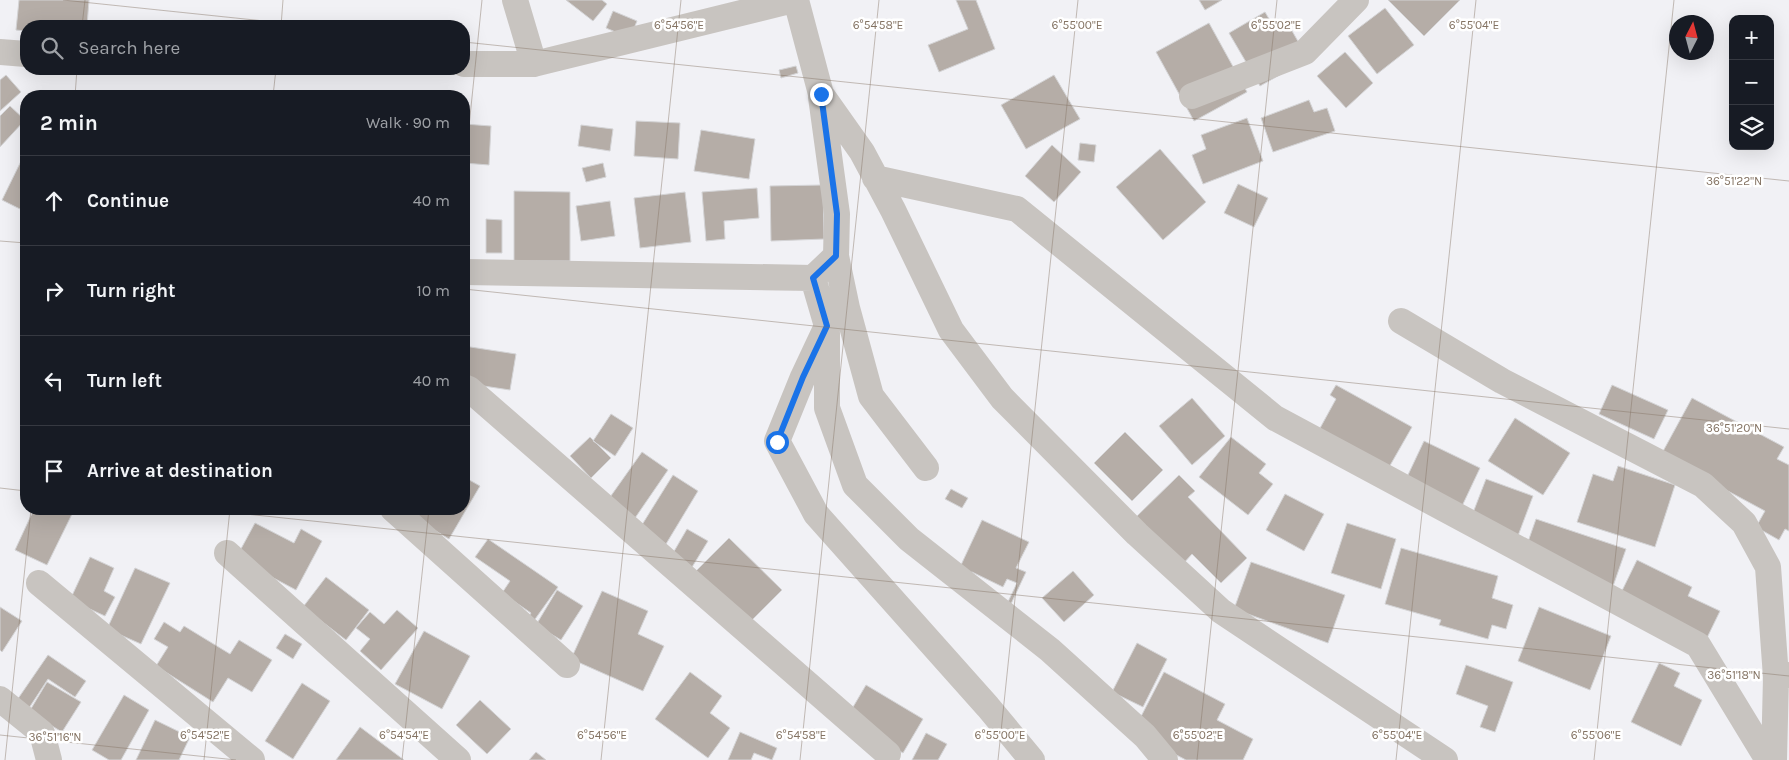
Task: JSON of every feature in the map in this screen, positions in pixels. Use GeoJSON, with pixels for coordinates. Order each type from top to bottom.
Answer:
{"type":"FeatureCollection","features":[{"type":"Feature","properties":{"kind":"street"},"geometry":{"type":"LineString","coordinates":[[515,0],[534,64]]}},
{"type":"Feature","properties":{"kind":"street"},"geometry":{"type":"LineString","coordinates":[[470,64],[534,64],[795,0],[821,94],[837,214],[836,256],[847,308],[872,396],[926,468]]}},
{"type":"Feature","properties":{"kind":"street"},"geometry":{"type":"LineString","coordinates":[[1192,96],[1305,52],[1356,0]]}},
{"type":"Feature","properties":{"kind":"street"},"geometry":{"type":"LineString","coordinates":[[0,52],[20,54]]}},
{"type":"Feature","properties":{"kind":"street"},"geometry":{"type":"LineString","coordinates":[[821,94],[862,152],[893,210],[951,330],[1002,398],[1137,534],[1221,611],[1445,760]]}},
{"type":"Feature","properties":{"kind":"street"},"geometry":{"type":"LineString","coordinates":[[876,178],[1017,209],[1275,418],[1698,646],[1768,760]]}},
{"type":"Feature","properties":{"kind":"street"},"geometry":{"type":"LineString","coordinates":[[470,272],[813,278],[836,256]]}},
{"type":"Feature","properties":{"kind":"street"},"geometry":{"type":"LineString","coordinates":[[813,278],[827,326],[827,408],[855,485],[909,539],[1050,650],[1145,736],[1165,760]]}},
{"type":"Feature","properties":{"kind":"street"},"geometry":{"type":"LineString","coordinates":[[1402,321],[1502,381],[1703,485],[1744,523],[1768,566],[1783,676],[1774,760]]}},
{"type":"Feature","properties":{"kind":"street"},"geometry":{"type":"LineString","coordinates":[[827,326],[803,377],[777,442],[816,514],[988,707],[1032,760]]}},
{"type":"Feature","properties":{"kind":"street"},"geometry":{"type":"LineString","coordinates":[[470,390],[888,754]]}},
{"type":"Feature","properties":{"kind":"street"},"geometry":{"type":"LineString","coordinates":[[400,515],[567,665]]}},
{"type":"Feature","properties":{"kind":"street"},"geometry":{"type":"LineString","coordinates":[[226,553],[458,760]]}},
{"type":"Feature","properties":{"kind":"street"},"geometry":{"type":"LineString","coordinates":[[39,583],[252,760]]}},
{"type":"Feature","properties":{"kind":"street"},"geometry":{"type":"LineString","coordinates":[[0,699],[42,733],[49,760]]}},
{"type":"Feature","properties":{"kind":"building"},"geometry":{"type":"Polygon","coordinates":[[[19,0],[89,0],[87,20],[20,20],[20,30],[16,30],[19,0]]]}},
{"type":"Feature","properties":{"kind":"building"},"geometry":{"type":"Polygon","coordinates":[[[566,0],[602,0],[607,4],[593,21],[566,0]]]}},
{"type":"Feature","properties":{"kind":"building"},"geometry":{"type":"Polygon","coordinates":[[[956,0],[976,0],[995,49],[939,72],[928,45],[968,29],[956,0]]]}},
{"type":"Feature","properties":{"kind":"building"},"geometry":{"type":"Polygon","coordinates":[[[1199,0],[1222,0],[1205,10],[1199,0]]]}},
{"type":"Feature","properties":{"kind":"building"},"geometry":{"type":"Polygon","coordinates":[[[1388,0],[1460,0],[1424,36],[1388,0]]]}},
{"type":"Feature","properties":{"kind":"building"},"geometry":{"type":"Polygon","coordinates":[[[1385,8],[1414,45],[1377,74],[1348,36],[1385,8]]]}},
{"type":"Feature","properties":{"kind":"building"},"geometry":{"type":"Polygon","coordinates":[[[613,11],[637,21],[630,38],[606,28],[613,11]]]}},
{"type":"Feature","properties":{"kind":"building"},"geometry":{"type":"Polygon","coordinates":[[[1265,12],[1275,29],[1287,22],[1308,59],[1260,86],[1229,33],[1265,12]]]}},
{"type":"Feature","properties":{"kind":"building"},"geometry":{"type":"Polygon","coordinates":[[[1209,23],[1247,92],[1194,121],[1156,52],[1209,23]]]}},
{"type":"Feature","properties":{"kind":"building"},"geometry":{"type":"Polygon","coordinates":[[[1345,52],[1373,83],[1346,108],[1317,76],[1345,52]]]}},
{"type":"Feature","properties":{"kind":"building"},"geometry":{"type":"Polygon","coordinates":[[[796,66],[798,73],[781,78],[779,70],[796,66]]]}},
{"type":"Feature","properties":{"kind":"building"},"geometry":{"type":"Polygon","coordinates":[[[6,75],[20,93],[0,111],[0,80],[6,75]]]}},
{"type":"Feature","properties":{"kind":"building"},"geometry":{"type":"Polygon","coordinates":[[[1054,75],[1080,119],[1026,149],[1001,105],[1054,75]]]}},
{"type":"Feature","properties":{"kind":"building"},"geometry":{"type":"Polygon","coordinates":[[[1309,100],[1314,112],[1327,108],[1335,131],[1273,152],[1261,118],[1309,100]]]}},
{"type":"Feature","properties":{"kind":"building"},"geometry":{"type":"Polygon","coordinates":[[[10,106],[20,115],[20,125],[0,147],[0,116],[10,106]]]}},
{"type":"Feature","properties":{"kind":"building"},"geometry":{"type":"Polygon","coordinates":[[[1247,118],[1263,161],[1203,184],[1192,155],[1206,149],[1201,135],[1247,118]]]}},
{"type":"Feature","properties":{"kind":"building"},"geometry":{"type":"Polygon","coordinates":[[[636,121],[680,123],[678,159],[634,156],[636,121]]]}},
{"type":"Feature","properties":{"kind":"building"},"geometry":{"type":"Polygon","coordinates":[[[470,124],[491,126],[489,165],[470,163],[470,124]]]}},
{"type":"Feature","properties":{"kind":"building"},"geometry":{"type":"Polygon","coordinates":[[[581,125],[613,129],[610,151],[578,146],[581,125]]]}},
{"type":"Feature","properties":{"kind":"building"},"geometry":{"type":"Polygon","coordinates":[[[701,130],[755,139],[749,179],[694,171],[701,130]]]}},
{"type":"Feature","properties":{"kind":"building"},"geometry":{"type":"Polygon","coordinates":[[[1080,143],[1096,145],[1094,162],[1078,160],[1080,143]]]}},
{"type":"Feature","properties":{"kind":"building"},"geometry":{"type":"Polygon","coordinates":[[[1052,145],[1081,172],[1054,202],[1025,176],[1052,145]]]}},
{"type":"Feature","properties":{"kind":"building"},"geometry":{"type":"Polygon","coordinates":[[[1160,149],[1206,202],[1163,240],[1116,187],[1160,149]]]}},
{"type":"Feature","properties":{"kind":"building"},"geometry":{"type":"Polygon","coordinates":[[[20,163],[20,209],[2,200],[20,163]]]}},
{"type":"Feature","properties":{"kind":"building"},"geometry":{"type":"Polygon","coordinates":[[[603,163],[606,177],[586,182],[582,168],[603,163]]]}},
{"type":"Feature","properties":{"kind":"building"},"geometry":{"type":"Polygon","coordinates":[[[1238,184],[1268,198],[1254,227],[1224,213],[1238,184]]]}},
{"type":"Feature","properties":{"kind":"building"},"geometry":{"type":"Polygon","coordinates":[[[823,185],[824,239],[771,241],[770,186],[823,185]]]}},
{"type":"Feature","properties":{"kind":"building"},"geometry":{"type":"Polygon","coordinates":[[[757,188],[759,218],[724,221],[725,239],[706,241],[702,192],[757,188]]]}},
{"type":"Feature","properties":{"kind":"building"},"geometry":{"type":"Polygon","coordinates":[[[514,191],[570,192],[570,261],[514,261],[514,191]]]}},
{"type":"Feature","properties":{"kind":"building"},"geometry":{"type":"Polygon","coordinates":[[[685,192],[691,242],[640,248],[634,198],[685,192]]]}},
{"type":"Feature","properties":{"kind":"building"},"geometry":{"type":"Polygon","coordinates":[[[610,201],[615,236],[581,241],[576,206],[610,201]]]}},
{"type":"Feature","properties":{"kind":"building"},"geometry":{"type":"Polygon","coordinates":[[[486,219],[502,220],[502,253],[486,253],[486,219]]]}},
{"type":"Feature","properties":{"kind":"building"},"geometry":{"type":"Polygon","coordinates":[[[470,347],[516,354],[510,390],[470,384],[470,347]]]}},
{"type":"Feature","properties":{"kind":"building"},"geometry":{"type":"Polygon","coordinates":[[[1336,385],[1412,427],[1388,469],[1319,430],[1336,399],[1330,395],[1336,385]]]}},
{"type":"Feature","properties":{"kind":"building"},"geometry":{"type":"Polygon","coordinates":[[[1612,385],[1668,410],[1654,439],[1599,414],[1612,385]]]}},
{"type":"Feature","properties":{"kind":"building"},"geometry":{"type":"Polygon","coordinates":[[[1192,398],[1225,436],[1192,465],[1159,426],[1192,398]]]}},
{"type":"Feature","properties":{"kind":"building"},"geometry":{"type":"Polygon","coordinates":[[[1692,398],[1784,447],[1777,459],[1789,465],[1789,531],[1785,529],[1779,540],[1756,527],[1765,511],[1661,455],[1692,398]]]}},
{"type":"Feature","properties":{"kind":"building"},"geometry":{"type":"Polygon","coordinates":[[[611,414],[633,428],[615,456],[593,441],[611,414]]]}},
{"type":"Feature","properties":{"kind":"building"},"geometry":{"type":"Polygon","coordinates":[[[1515,418],[1570,453],[1543,495],[1488,461],[1515,418]]]}},
{"type":"Feature","properties":{"kind":"building"},"geometry":{"type":"Polygon","coordinates":[[[1125,432],[1163,470],[1132,501],[1094,463],[1125,432]]]}},
{"type":"Feature","properties":{"kind":"building"},"geometry":{"type":"Polygon","coordinates":[[[590,437],[611,458],[591,478],[570,456],[590,437]]]}},
{"type":"Feature","properties":{"kind":"building"},"geometry":{"type":"Polygon","coordinates":[[[1231,437],[1266,464],[1259,473],[1273,484],[1248,515],[1199,477],[1231,437]]]}},
{"type":"Feature","properties":{"kind":"building"},"geometry":{"type":"Polygon","coordinates":[[[1424,441],[1480,468],[1455,521],[1399,494],[1424,441]]]}},
{"type":"Feature","properties":{"kind":"building"},"geometry":{"type":"Polygon","coordinates":[[[642,452],[668,470],[635,518],[608,500],[642,452]]]}},
{"type":"Feature","properties":{"kind":"building"},"geometry":{"type":"Polygon","coordinates":[[[1618,466],[1675,485],[1655,547],[1577,522],[1593,474],[1613,481],[1618,466]]]}},
{"type":"Feature","properties":{"kind":"building"},"geometry":{"type":"Polygon","coordinates":[[[673,475],[698,491],[666,544],[640,528],[673,475]]]}},
{"type":"Feature","properties":{"kind":"building"},"geometry":{"type":"Polygon","coordinates":[[[1179,475],[1195,491],[1188,497],[1247,558],[1221,583],[1192,554],[1182,565],[1136,517],[1179,475]]]}},
{"type":"Feature","properties":{"kind":"building"},"geometry":{"type":"Polygon","coordinates":[[[1486,479],[1533,496],[1513,549],[1466,531],[1486,479]]]}},
{"type":"Feature","properties":{"kind":"building"},"geometry":{"type":"Polygon","coordinates":[[[470,480],[480,486],[470,503],[470,480]]]}},
{"type":"Feature","properties":{"kind":"building"},"geometry":{"type":"Polygon","coordinates":[[[951,489],[968,498],[962,508],[945,499],[951,489]]]}},
{"type":"Feature","properties":{"kind":"building"},"geometry":{"type":"Polygon","coordinates":[[[1285,494],[1324,514],[1304,551],[1266,530],[1285,494]]]}},
{"type":"Feature","properties":{"kind":"building"},"geometry":{"type":"Polygon","coordinates":[[[31,515],[72,515],[47,565],[15,550],[31,515]]]}},
{"type":"Feature","properties":{"kind":"building"},"geometry":{"type":"Polygon","coordinates":[[[414,515],[463,515],[449,539],[413,517],[414,515]]]}},
{"type":"Feature","properties":{"kind":"building"},"geometry":{"type":"Polygon","coordinates":[[[1536,519],[1626,549],[1611,592],[1523,556],[1536,519]]]}},
{"type":"Feature","properties":{"kind":"building"},"geometry":{"type":"Polygon","coordinates":[[[982,520],[1029,542],[1016,568],[1026,572],[1010,606],[1007,604],[1017,583],[1007,579],[1003,587],[972,572],[954,580],[982,520]]]}},
{"type":"Feature","properties":{"kind":"building"},"geometry":{"type":"Polygon","coordinates":[[[255,523],[294,543],[301,529],[322,541],[296,590],[236,558],[255,523]]]}},
{"type":"Feature","properties":{"kind":"building"},"geometry":{"type":"Polygon","coordinates":[[[1347,523],[1396,539],[1381,589],[1331,573],[1347,523]]]}},
{"type":"Feature","properties":{"kind":"building"},"geometry":{"type":"Polygon","coordinates":[[[687,529],[708,541],[689,572],[669,560],[687,529]]]}},
{"type":"Feature","properties":{"kind":"building"},"geometry":{"type":"Polygon","coordinates":[[[729,538],[782,590],[747,625],[694,573],[729,538]]]}},
{"type":"Feature","properties":{"kind":"building"},"geometry":{"type":"Polygon","coordinates":[[[488,539],[558,587],[533,622],[528,618],[531,613],[502,593],[510,581],[475,557],[488,539]]]}},
{"type":"Feature","properties":{"kind":"building"},"geometry":{"type":"Polygon","coordinates":[[[1401,548],[1498,576],[1492,598],[1513,605],[1506,629],[1492,625],[1488,639],[1439,625],[1441,620],[1385,604],[1401,548]]]}},
{"type":"Feature","properties":{"kind":"building"},"geometry":{"type":"Polygon","coordinates":[[[90,557],[114,568],[104,591],[115,597],[105,616],[70,600],[90,557]]]}},
{"type":"Feature","properties":{"kind":"building"},"geometry":{"type":"Polygon","coordinates":[[[1637,560],[1692,587],[1688,596],[1720,611],[1703,646],[1618,599],[1637,560]]]}},
{"type":"Feature","properties":{"kind":"building"},"geometry":{"type":"Polygon","coordinates":[[[1251,562],[1345,595],[1328,643],[1234,609],[1251,562]]]}},
{"type":"Feature","properties":{"kind":"building"},"geometry":{"type":"Polygon","coordinates":[[[135,568],[170,583],[141,644],[107,629],[135,568]]]}},
{"type":"Feature","properties":{"kind":"building"},"geometry":{"type":"Polygon","coordinates":[[[1073,571],[1094,595],[1064,622],[1042,598],[1073,571]]]}},
{"type":"Feature","properties":{"kind":"building"},"geometry":{"type":"Polygon","coordinates":[[[326,577],[369,610],[346,640],[303,607],[326,577]]]}},
{"type":"Feature","properties":{"kind":"building"},"geometry":{"type":"Polygon","coordinates":[[[557,590],[583,606],[561,640],[536,625],[557,590]]]}},
{"type":"Feature","properties":{"kind":"building"},"geometry":{"type":"Polygon","coordinates":[[[602,591],[648,611],[638,634],[664,646],[643,691],[571,659],[602,591]]]}},
{"type":"Feature","properties":{"kind":"building"},"geometry":{"type":"Polygon","coordinates":[[[0,607],[22,621],[2,652],[0,650],[0,607]]]}},
{"type":"Feature","properties":{"kind":"building"},"geometry":{"type":"Polygon","coordinates":[[[1539,607],[1611,636],[1590,690],[1518,661],[1539,607]]]}},
{"type":"Feature","properties":{"kind":"building"},"geometry":{"type":"Polygon","coordinates":[[[397,610],[418,628],[381,670],[360,651],[370,639],[356,628],[370,612],[384,624],[397,610]]]}},
{"type":"Feature","properties":{"kind":"building"},"geometry":{"type":"Polygon","coordinates":[[[164,622],[180,632],[184,626],[230,654],[239,640],[272,660],[252,692],[228,678],[213,702],[156,666],[168,647],[154,639],[164,622]]]}},
{"type":"Feature","properties":{"kind":"building"},"geometry":{"type":"Polygon","coordinates":[[[424,631],[470,656],[442,709],[395,684],[424,631]]]}},
{"type":"Feature","properties":{"kind":"building"},"geometry":{"type":"Polygon","coordinates":[[[285,634],[302,644],[293,659],[276,648],[285,634]]]}},
{"type":"Feature","properties":{"kind":"building"},"geometry":{"type":"Polygon","coordinates":[[[1137,643],[1167,659],[1143,707],[1112,692],[1137,643]]]}},
{"type":"Feature","properties":{"kind":"building"},"geometry":{"type":"Polygon","coordinates":[[[48,655],[86,681],[75,697],[48,679],[27,711],[15,703],[48,655]]]}},
{"type":"Feature","properties":{"kind":"building"},"geometry":{"type":"Polygon","coordinates":[[[1659,663],[1680,673],[1674,686],[1702,700],[1681,746],[1631,722],[1659,663]]]}},
{"type":"Feature","properties":{"kind":"building"},"geometry":{"type":"Polygon","coordinates":[[[1466,665],[1513,682],[1495,732],[1480,727],[1488,706],[1456,694],[1466,665]]]}},
{"type":"Feature","properties":{"kind":"building"},"geometry":{"type":"Polygon","coordinates":[[[690,672],[722,696],[710,713],[730,728],[708,758],[655,719],[690,672]]]}},
{"type":"Feature","properties":{"kind":"building"},"geometry":{"type":"Polygon","coordinates":[[[1164,672],[1225,704],[1217,720],[1253,739],[1243,760],[1186,760],[1133,732],[1164,672]]]}},
{"type":"Feature","properties":{"kind":"building"},"geometry":{"type":"Polygon","coordinates":[[[47,682],[81,702],[62,732],[29,712],[47,682]]]}},
{"type":"Feature","properties":{"kind":"building"},"geometry":{"type":"Polygon","coordinates":[[[302,683],[330,701],[293,759],[265,741],[302,683]]]}},
{"type":"Feature","properties":{"kind":"building"},"geometry":{"type":"Polygon","coordinates":[[[866,685],[923,719],[903,753],[846,719],[866,685]]]}},
{"type":"Feature","properties":{"kind":"building"},"geometry":{"type":"Polygon","coordinates":[[[124,695],[149,710],[121,760],[109,760],[92,750],[124,695]]]}},
{"type":"Feature","properties":{"kind":"building"},"geometry":{"type":"Polygon","coordinates":[[[480,700],[511,729],[487,754],[456,725],[480,700]]]}},
{"type":"Feature","properties":{"kind":"building"},"geometry":{"type":"Polygon","coordinates":[[[155,720],[190,737],[179,760],[136,760],[155,720]]]}},
{"type":"Feature","properties":{"kind":"building"},"geometry":{"type":"Polygon","coordinates":[[[360,727],[404,760],[336,760],[360,727]]]}},
{"type":"Feature","properties":{"kind":"building"},"geometry":{"type":"Polygon","coordinates":[[[740,732],[777,748],[772,760],[754,753],[751,760],[728,760],[740,732]]]}},
{"type":"Feature","properties":{"kind":"building"},"geometry":{"type":"Polygon","coordinates":[[[926,733],[947,744],[938,760],[912,760],[926,733]]]}},
{"type":"Feature","properties":{"kind":"building"},"geometry":{"type":"Polygon","coordinates":[[[536,752],[546,760],[529,760],[536,752]]]}},
{"type":"Feature","properties":{"kind":"route"},"geometry":{"type":"LineString","coordinates":[[777,442],[803,377],[827,326],[813,278],[836,256],[837,214],[821,94]]}}]}
